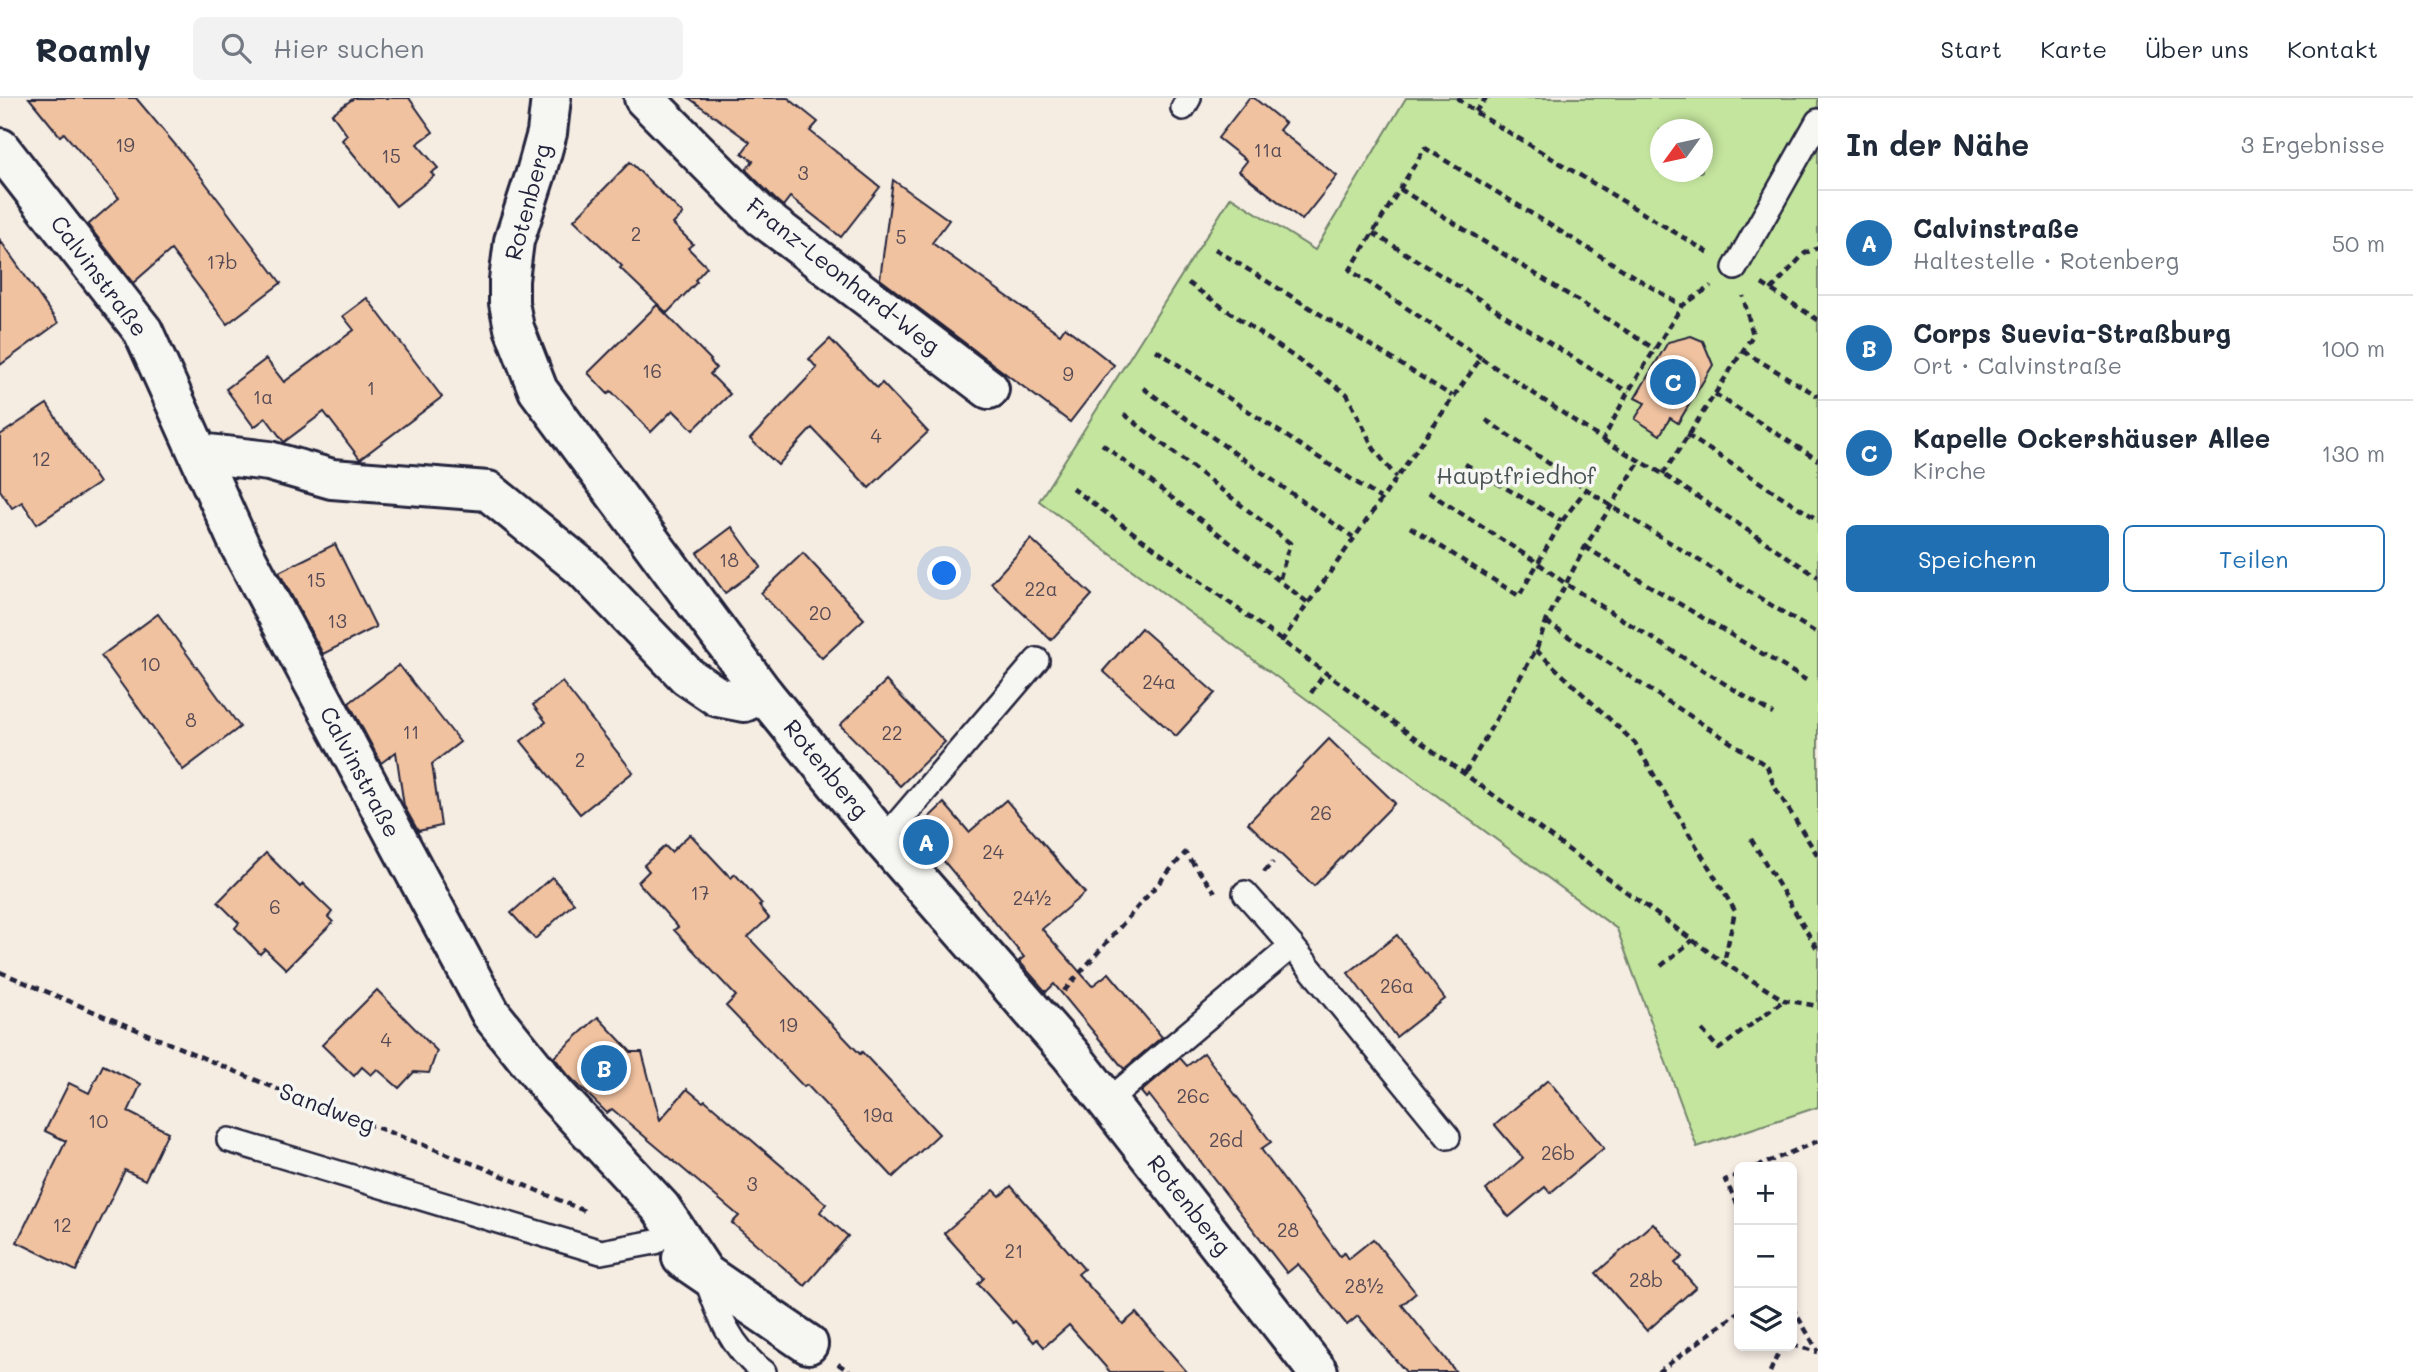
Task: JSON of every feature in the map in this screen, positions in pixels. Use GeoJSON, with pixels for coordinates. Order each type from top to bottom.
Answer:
{"type":"FeatureCollection","features":[{"type":"Feature","properties":{"kind":"street","name":"Rotenberg"},"geometry":{"type":"LineString","coordinates":[[551,98],[547,133],[514,241],[509,279],[509,303],[523,354],[537,390],[763,693],[883,840],[1108,1101],[1318,1372]]}},
{"type":"Feature","properties":{"kind":"street","name":"Franz-Leonhard-Weg"},"geometry":{"type":"LineString","coordinates":[[644,98],[762,217],[989,389]]}},
{"type":"Feature","properties":{"kind":"street","name":"Calvinstraße"},"geometry":{"type":"LineString","coordinates":[[0,148],[143,331],[239,544],[491,1014],[557,1096],[661,1208],[703,1271]]}},
{"type":"Feature","properties":{"kind":"street"},"geometry":{"type":"LineString","coordinates":[[199,453],[270,461],[332,479],[488,491],[584,569],[687,676],[718,697],[744,702],[763,693]]}},
{"type":"Feature","properties":{"kind":"street"},"geometry":{"type":"LineString","coordinates":[[655,1242],[703,1271],[808,1343]]}},
{"type":"Feature","properties":{"kind":"lane"},"geometry":{"type":"LineString","coordinates":[[1735,268],[1818,121]]}},
{"type":"Feature","properties":{"kind":"lane"},"geometry":{"type":"LineString","coordinates":[[883,840],[1037,660]]}},
{"type":"Feature","properties":{"kind":"lane"},"geometry":{"type":"LineString","coordinates":[[1245,893],[1292,946],[1448,1137]]}},
{"type":"Feature","properties":{"kind":"lane"},"geometry":{"type":"LineString","coordinates":[[1108,1101],[1292,946]]}},
{"type":"Feature","properties":{"kind":"lane"},"geometry":{"type":"LineString","coordinates":[[229,1140],[601,1252],[655,1242]]}},
{"type":"Feature","properties":{"kind":"lane"},"geometry":{"type":"LineString","coordinates":[[703,1271],[718,1314],[735,1345],[750,1362],[764,1372]]}},
{"type":"Feature","properties":{"kind":"path"},"geometry":{"type":"LineString","coordinates":[[1457,98],[1475,112],[1818,320]]}},
{"type":"Feature","properties":{"kind":"path"},"geometry":{"type":"LineString","coordinates":[[1475,112],[1486,98]]}},
{"type":"Feature","properties":{"kind":"path"},"geometry":{"type":"LineString","coordinates":[[1682,306],[1425,148],[1350,270],[1603,440],[1663,474],[1818,577]]}},
{"type":"Feature","properties":{"kind":"path"},"geometry":{"type":"LineString","coordinates":[[1400,189],[1655,349]]}},
{"type":"Feature","properties":{"kind":"path"},"geometry":{"type":"LineString","coordinates":[[1373,233],[1628,392]]}},
{"type":"Feature","properties":{"kind":"path"},"geometry":{"type":"LineString","coordinates":[[1771,290],[1805,253],[1818,248]]}},
{"type":"Feature","properties":{"kind":"path"},"geometry":{"type":"LineString","coordinates":[[1216,249],[1452,397]]}},
{"type":"Feature","properties":{"kind":"path"},"geometry":{"type":"LineString","coordinates":[[1603,440],[1628,392],[1682,306],[1735,268]]}},
{"type":"Feature","properties":{"kind":"path"},"geometry":{"type":"LineString","coordinates":[[1663,474],[1753,335],[1735,268]]}},
{"type":"Feature","properties":{"kind":"path"},"geometry":{"type":"LineString","coordinates":[[1188,283],[1347,394],[1374,449],[1396,477]]}},
{"type":"Feature","properties":{"kind":"path"},"geometry":{"type":"LineString","coordinates":[[1156,350],[1380,498]]}},
{"type":"Feature","properties":{"kind":"path"},"geometry":{"type":"LineString","coordinates":[[1743,351],[1818,396]]}},
{"type":"Feature","properties":{"kind":"path"},"geometry":{"type":"LineString","coordinates":[[1281,642],[1481,358]]}},
{"type":"Feature","properties":{"kind":"path"},"geometry":{"type":"LineString","coordinates":[[1143,388],[1353,537]]}},
{"type":"Feature","properties":{"kind":"path"},"geometry":{"type":"LineString","coordinates":[[1714,394],[1818,460]]}},
{"type":"Feature","properties":{"kind":"path"},"geometry":{"type":"LineString","coordinates":[[1124,414],[1290,543],[1279,581]]}},
{"type":"Feature","properties":{"kind":"path"},"geometry":{"type":"LineString","coordinates":[[1486,420],[1611,506],[1818,634]]}},
{"type":"Feature","properties":{"kind":"path"},"geometry":{"type":"LineString","coordinates":[[1687,435],[1818,520]]}},
{"type":"Feature","properties":{"kind":"path"},"geometry":{"type":"LineString","coordinates":[[1102,444],[1307,602]]}},
{"type":"Feature","properties":{"kind":"path"},"geometry":{"type":"LineString","coordinates":[[1465,773],[1536,650],[1546,622],[1585,547],[1640,461]]}},
{"type":"Feature","properties":{"kind":"path"},"geometry":{"type":"LineString","coordinates":[[1465,464],[1562,521]]}},
{"type":"Feature","properties":{"kind":"path"},"geometry":{"type":"LineString","coordinates":[[1072,488],[1724,963],[1784,1000],[1818,1006]]}},
{"type":"Feature","properties":{"kind":"path"},"geometry":{"type":"LineString","coordinates":[[1410,527],[1519,596],[1562,521],[1587,488]]}},
{"type":"Feature","properties":{"kind":"path"},"geometry":{"type":"LineString","coordinates":[[1428,492],[1566,584],[1773,714]]}},
{"type":"Feature","properties":{"kind":"path"},"geometry":{"type":"LineString","coordinates":[[1585,547],[1806,680]]}},
{"type":"Feature","properties":{"kind":"path"},"geometry":{"type":"LineString","coordinates":[[1546,622],[1768,766],[1774,786],[1818,856]]}},
{"type":"Feature","properties":{"kind":"path"},"geometry":{"type":"LineString","coordinates":[[1536,650],[1635,743],[1692,836],[1735,911],[1724,963]]}},
{"type":"Feature","properties":{"kind":"path"},"geometry":{"type":"LineString","coordinates":[[1311,693],[1325,673]]}},
{"type":"Feature","properties":{"kind":"path"},"geometry":{"type":"LineString","coordinates":[[1751,839],[1818,950]]}},
{"type":"Feature","properties":{"kind":"path"},"geometry":{"type":"LineString","coordinates":[[1039,1019],[1185,853],[1229,910],[1273,862]]}},
{"type":"Feature","properties":{"kind":"path"},"geometry":{"type":"LineString","coordinates":[[1661,966],[1693,940]]}},
{"type":"Feature","properties":{"kind":"path","name":"Sandweg"},"geometry":{"type":"LineString","coordinates":[[0,972],[296,1097],[482,1167],[594,1215]]}},
{"type":"Feature","properties":{"kind":"path"},"geometry":{"type":"LineString","coordinates":[[1702,1030],[1719,1049],[1784,1000]]}},
{"type":"Feature","properties":{"kind":"path"},"geometry":{"type":"LineString","coordinates":[[1768,1162],[1818,1141]]}},
{"type":"Feature","properties":{"kind":"path"},"geometry":{"type":"LineString","coordinates":[[1734,1176],[1725,1180],[1734,1198]]}},
{"type":"Feature","properties":{"kind":"path"},"geometry":{"type":"LineString","coordinates":[[1658,1372],[1734,1316]]}},
{"type":"Feature","properties":{"kind":"path"},"geometry":{"type":"LineString","coordinates":[[1797,1316],[1818,1352]]}},
{"type":"Feature","properties":{"kind":"path"},"geometry":{"type":"LineString","coordinates":[[1797,1347],[1818,1352]]}},
{"type":"Feature","properties":{"kind":"path"},"geometry":{"type":"LineString","coordinates":[[1770,1372],[1779,1351]]}},
{"type":"Feature","properties":{"kind":"green space","name":"Hauptfriedhof"},"geometry":{"type":"Polygon","coordinates":[[[1406,98],[1818,98],[1818,1107],[1697,1147],[1617,929],[1039,501],[1231,197],[1315,250],[1406,98]]]}},
{"type":"Feature","properties":{"kind":"building"},"geometry":{"type":"Polygon","coordinates":[[[29,98],[136,98],[189,161],[281,283],[227,324],[171,250],[133,283],[88,225],[119,198],[64,133],[60,136],[29,98]]]}},
{"type":"Feature","properties":{"kind":"building"},"geometry":{"type":"Polygon","coordinates":[[[354,98],[409,98],[433,132],[417,144],[438,168],[431,173],[434,176],[396,206],[342,140],[347,135],[332,114],[354,98]]]}},
{"type":"Feature","properties":{"kind":"building"},"geometry":{"type":"Polygon","coordinates":[[[689,98],[788,98],[818,122],[810,131],[880,187],[841,237],[790,197],[783,206],[776,200],[746,170],[753,161],[742,153],[750,142],[689,98]]]}},
{"type":"Feature","properties":{"kind":"building"},"geometry":{"type":"Polygon","coordinates":[[[1249,98],[1254,98],[1285,123],[1279,130],[1337,176],[1302,220],[1239,171],[1247,161],[1218,138],[1249,98]]]}},
{"type":"Feature","properties":{"kind":"building"},"geometry":{"type":"Polygon","coordinates":[[[630,162],[683,214],[673,224],[693,244],[688,248],[707,267],[695,280],[697,282],[667,313],[574,220],[630,162]]]}},
{"type":"Feature","properties":{"kind":"building"},"geometry":{"type":"Polygon","coordinates":[[[893,180],[949,220],[932,243],[1060,334],[1065,327],[1114,365],[1070,422],[880,279],[893,180]]]}},
{"type":"Feature","properties":{"kind":"building"},"geometry":{"type":"Polygon","coordinates":[[[0,240],[58,323],[0,365],[0,240]]]}},
{"type":"Feature","properties":{"kind":"building"},"geometry":{"type":"Polygon","coordinates":[[[367,298],[442,397],[360,459],[324,412],[284,442],[266,418],[254,427],[226,389],[266,359],[284,382],[354,330],[343,316],[367,298]]]}},
{"type":"Feature","properties":{"kind":"building"},"geometry":{"type":"Polygon","coordinates":[[[657,305],[711,360],[716,368],[710,374],[730,394],[693,430],[673,410],[651,432],[611,391],[608,394],[588,373],[657,305]]]}},
{"type":"Feature","properties":{"kind":"building"},"geometry":{"type":"Polygon","coordinates":[[[1691,336],[1703,341],[1713,365],[1678,423],[1670,418],[1660,435],[1635,419],[1645,403],[1635,398],[1668,342],[1691,336]]]}},
{"type":"Feature","properties":{"kind":"building"},"geometry":{"type":"Polygon","coordinates":[[[830,339],[877,388],[882,383],[928,432],[869,488],[812,428],[778,465],[750,439],[817,368],[809,359],[830,339]]]}},
{"type":"Feature","properties":{"kind":"building"},"geometry":{"type":"Polygon","coordinates":[[[47,404],[99,483],[37,524],[22,502],[12,508],[0,490],[0,435],[47,404]]]}},
{"type":"Feature","properties":{"kind":"building"},"geometry":{"type":"Polygon","coordinates":[[[732,527],[761,567],[725,593],[697,553],[732,527]]]}},
{"type":"Feature","properties":{"kind":"building"},"geometry":{"type":"Polygon","coordinates":[[[1031,539],[1092,595],[1051,640],[991,583],[1031,539]]]}},
{"type":"Feature","properties":{"kind":"building"},"geometry":{"type":"Polygon","coordinates":[[[335,544],[376,627],[323,654],[279,572],[335,544]]]}},
{"type":"Feature","properties":{"kind":"building"},"geometry":{"type":"Polygon","coordinates":[[[803,553],[864,619],[822,658],[761,593],[803,553]]]}},
{"type":"Feature","properties":{"kind":"building"},"geometry":{"type":"Polygon","coordinates":[[[158,614],[240,727],[183,770],[101,656],[158,614]]]}},
{"type":"Feature","properties":{"kind":"building"},"geometry":{"type":"Polygon","coordinates":[[[1141,628],[1215,693],[1176,736],[1103,671],[1141,628]]]}},
{"type":"Feature","properties":{"kind":"building"},"geometry":{"type":"Polygon","coordinates":[[[399,665],[460,742],[432,764],[441,826],[418,831],[404,806],[396,752],[381,763],[349,703],[399,665]]]}},
{"type":"Feature","properties":{"kind":"building"},"geometry":{"type":"Polygon","coordinates":[[[886,681],[945,742],[900,786],[840,725],[886,681]]]}},
{"type":"Feature","properties":{"kind":"building"},"geometry":{"type":"Polygon","coordinates":[[[562,682],[633,772],[580,814],[521,741],[546,722],[533,705],[562,682]]]}},
{"type":"Feature","properties":{"kind":"building"},"geometry":{"type":"Polygon","coordinates":[[[1329,739],[1395,803],[1314,886],[1248,823],[1329,739]]]}},
{"type":"Feature","properties":{"kind":"building"},"geometry":{"type":"Polygon","coordinates":[[[1006,800],[1085,893],[1042,929],[1092,986],[1109,973],[1162,1037],[1124,1069],[1054,984],[1046,992],[1019,961],[1024,957],[917,829],[944,803],[969,832],[1006,800]]]}},
{"type":"Feature","properties":{"kind":"building"},"geometry":{"type":"Polygon","coordinates":[[[690,834],[731,878],[735,874],[762,904],[759,906],[769,918],[748,937],[939,1134],[893,1177],[807,1085],[804,1087],[726,1006],[736,996],[674,930],[678,927],[638,882],[649,871],[644,865],[665,846],[671,852],[690,834]]]}},
{"type":"Feature","properties":{"kind":"building"},"geometry":{"type":"Polygon","coordinates":[[[266,853],[300,887],[303,884],[332,912],[328,917],[333,922],[286,969],[265,949],[260,954],[235,928],[239,923],[218,902],[266,853]]]}},
{"type":"Feature","properties":{"kind":"building"},"geometry":{"type":"Polygon","coordinates":[[[552,877],[574,903],[535,939],[511,913],[552,877]]]}},
{"type":"Feature","properties":{"kind":"building"},"geometry":{"type":"Polygon","coordinates":[[[1397,935],[1445,999],[1396,1037],[1348,973],[1397,935]]]}},
{"type":"Feature","properties":{"kind":"building"},"geometry":{"type":"Polygon","coordinates":[[[377,990],[437,1051],[429,1073],[414,1072],[399,1088],[377,1069],[371,1075],[362,1067],[354,1076],[322,1045],[377,990]]]}},
{"type":"Feature","properties":{"kind":"building"},"geometry":{"type":"Polygon","coordinates":[[[598,1017],[631,1052],[642,1052],[660,1120],[687,1089],[703,1102],[705,1100],[826,1204],[820,1212],[848,1236],[805,1286],[732,1223],[739,1216],[612,1109],[607,1113],[569,1076],[554,1057],[598,1017]]]}},
{"type":"Feature","properties":{"kind":"building"},"geometry":{"type":"Polygon","coordinates":[[[1204,1053],[1271,1142],[1261,1149],[1340,1256],[1344,1253],[1348,1259],[1373,1239],[1416,1293],[1402,1305],[1456,1372],[1406,1372],[1358,1316],[1347,1325],[1298,1264],[1287,1273],[1149,1095],[1146,1098],[1141,1092],[1180,1058],[1187,1066],[1204,1053]]]}},
{"type":"Feature","properties":{"kind":"building"},"geometry":{"type":"Polygon","coordinates":[[[103,1065],[141,1084],[128,1112],[168,1132],[145,1180],[125,1170],[76,1271],[17,1242],[66,1141],[45,1131],[69,1083],[89,1093],[103,1065]]]}},
{"type":"Feature","properties":{"kind":"building"},"geometry":{"type":"Polygon","coordinates":[[[1548,1080],[1604,1148],[1550,1193],[1545,1187],[1509,1217],[1486,1190],[1523,1158],[1495,1125],[1548,1080]]]}},
{"type":"Feature","properties":{"kind":"building"},"geometry":{"type":"Polygon","coordinates":[[[1011,1186],[1084,1269],[1078,1274],[1123,1324],[1136,1313],[1187,1372],[1110,1372],[1069,1325],[1044,1347],[1037,1339],[1034,1342],[1015,1321],[1013,1323],[978,1284],[984,1278],[944,1233],[994,1190],[1000,1196],[1011,1186]]]}},
{"type":"Feature","properties":{"kind":"building"},"geometry":{"type":"Polygon","coordinates":[[[1653,1223],[1683,1257],[1675,1263],[1696,1287],[1647,1331],[1596,1273],[1653,1223]]]}},
{"type":"Feature","properties":{"kind":"place","name":"Kapelle Ockershäuser Allee"},"geometry":{"type":"Point","coordinates":[1673,382]}},
{"type":"Feature","properties":{"kind":"place","name":"Calvinstraße"},"geometry":{"type":"Point","coordinates":[926,842]}},
{"type":"Feature","properties":{"kind":"place","name":"Corps Suevia-Straßburg"},"geometry":{"type":"Point","coordinates":[604,1068]}}]}
